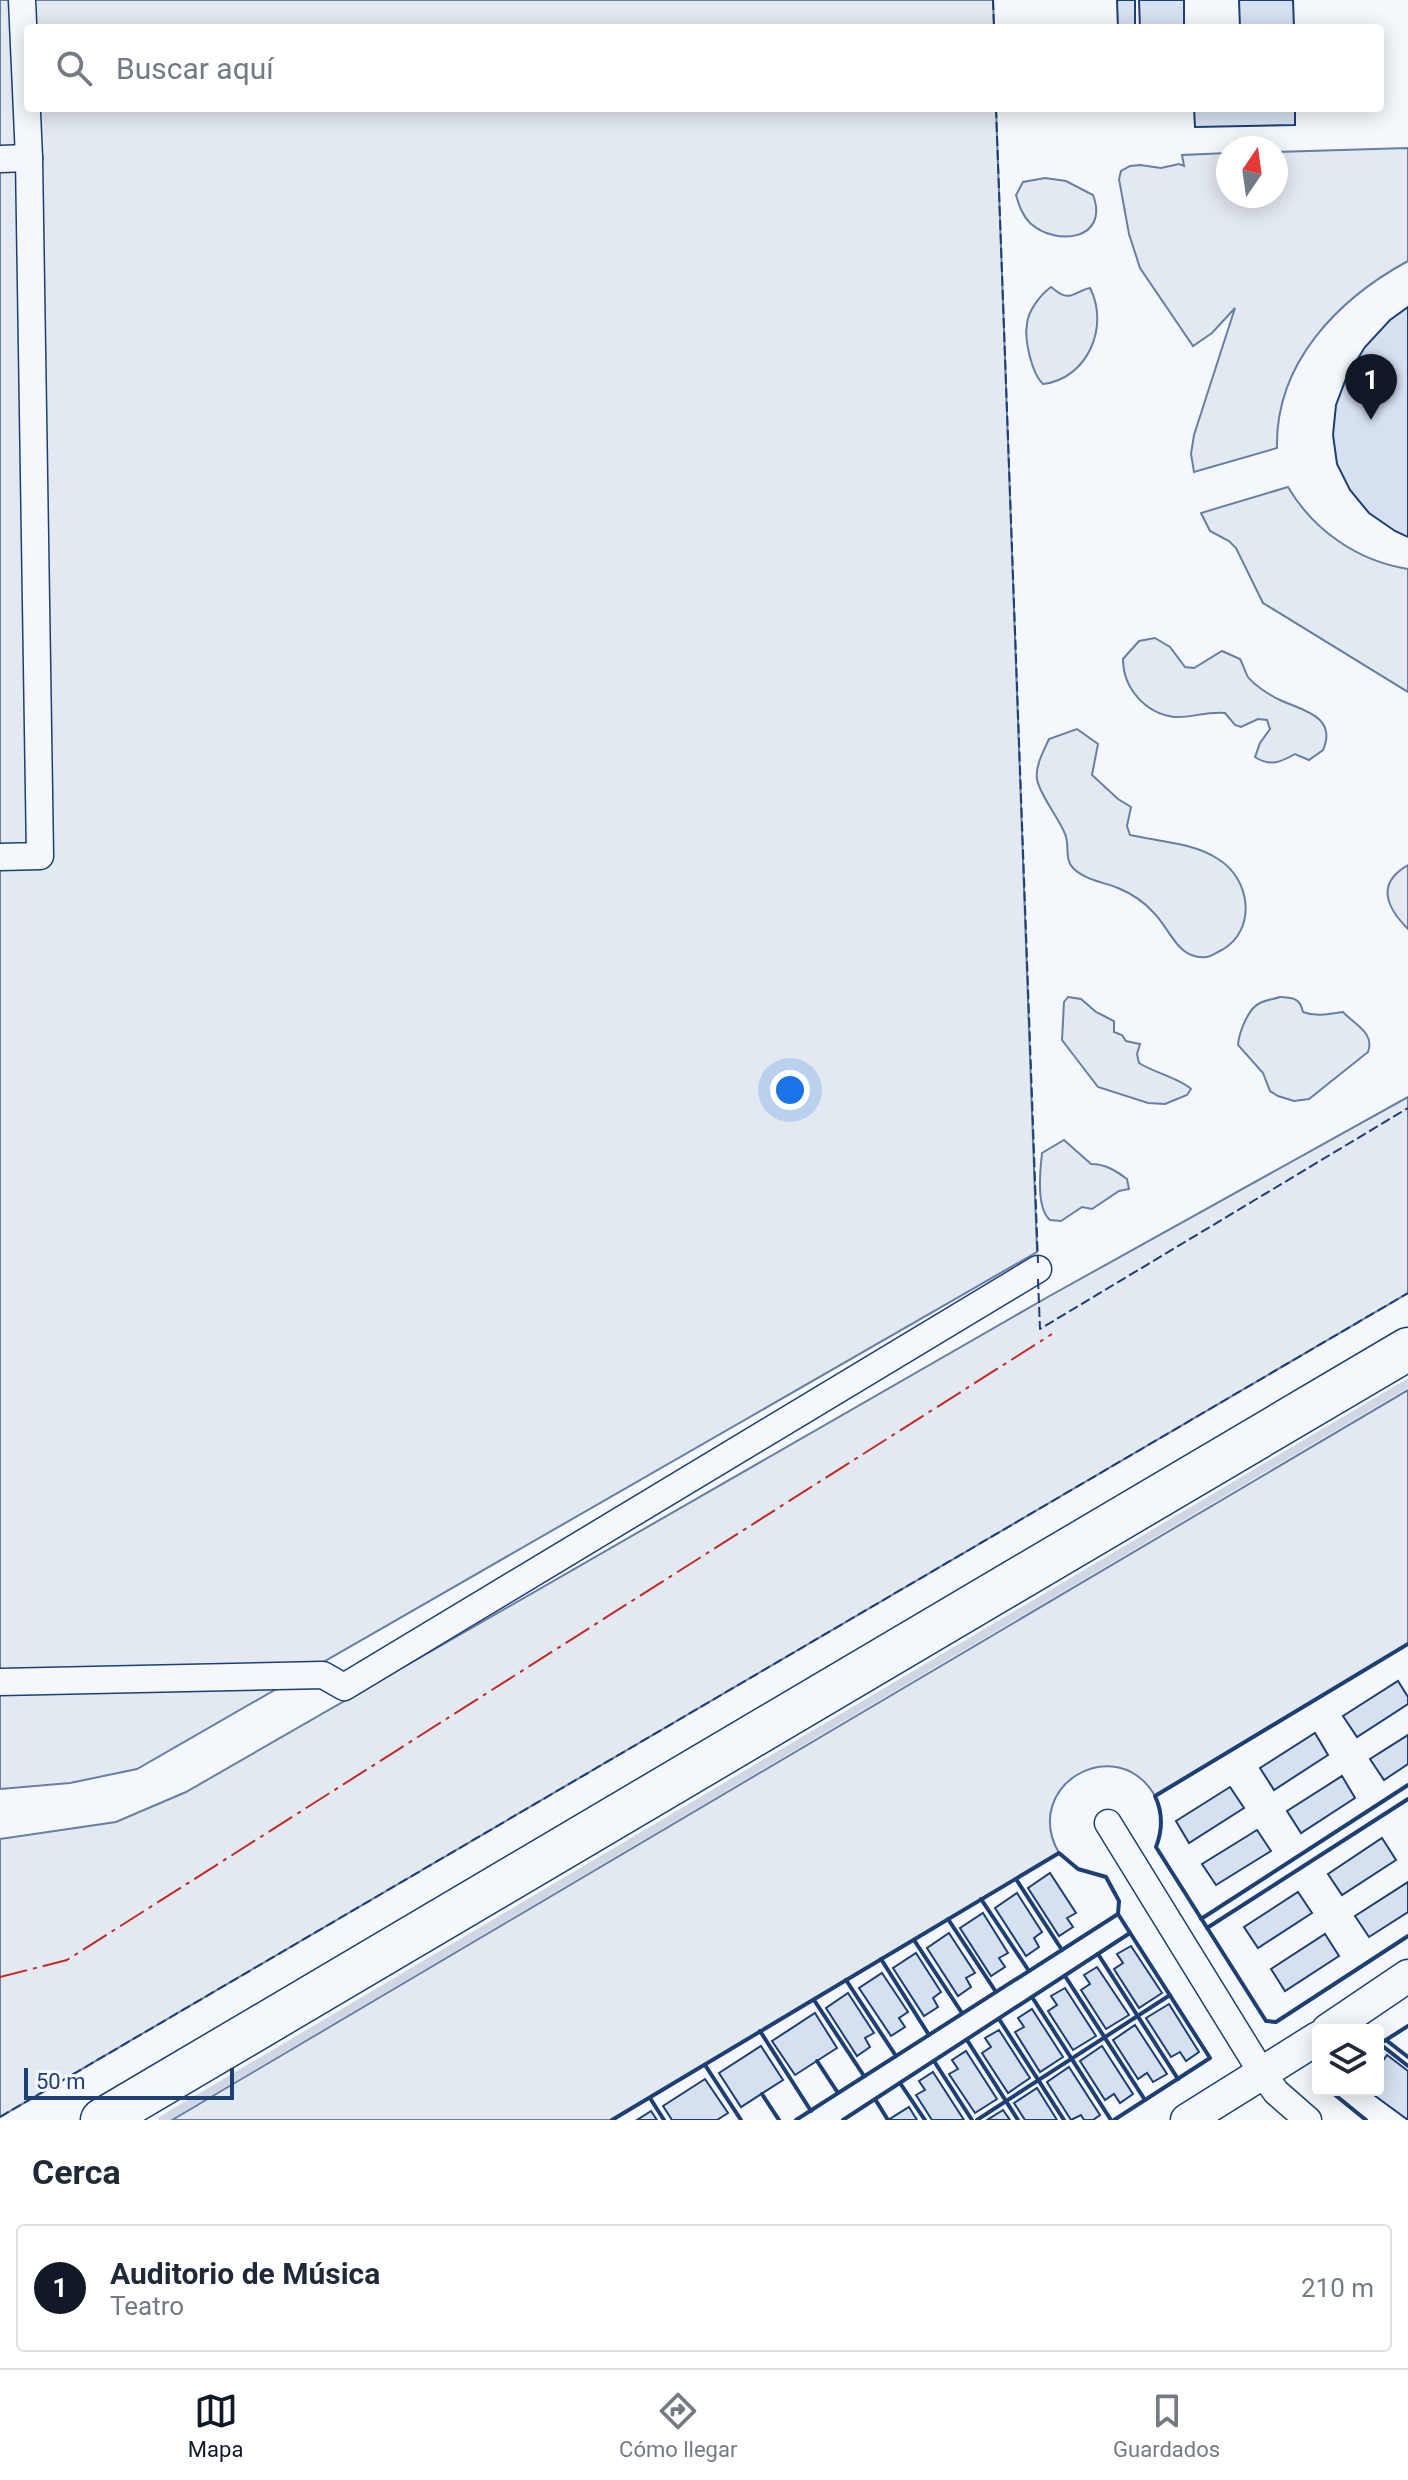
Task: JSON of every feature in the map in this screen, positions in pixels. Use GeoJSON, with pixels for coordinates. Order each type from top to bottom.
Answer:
{"type":"FeatureCollection","features":[{"type":"Feature","properties":{"kind":"highway"},"geometry":{"type":"LineString","coordinates":[[102,2120],[1408,1349]]}},
{"type":"Feature","properties":{"kind":"street"},"geometry":{"type":"LineString","coordinates":[[22,0],[24,45]]}},
{"type":"Feature","properties":{"kind":"street"},"geometry":{"type":"LineString","coordinates":[[0,857],[40,856],[27,112]]}},
{"type":"Feature","properties":{"kind":"street"},"geometry":{"type":"LineString","coordinates":[[0,159],[29,158]]}},
{"type":"Feature","properties":{"kind":"street"},"geometry":{"type":"LineString","coordinates":[[0,1682],[323,1675],[344,1687],[1038,1269]]}},
{"type":"Feature","properties":{"kind":"street"},"geometry":{"type":"LineString","coordinates":[[1108,1823],[1262,2073],[1276,2092],[1308,2120]]}},
{"type":"Feature","properties":{"kind":"street"},"geometry":{"type":"LineString","coordinates":[[1337,2024],[1408,1976]]}},
{"type":"Feature","properties":{"kind":"street"},"geometry":{"type":"LineString","coordinates":[[1187,2120],[1312,2042]]}},
{"type":"Feature","properties":{"kind":"shaded area"},"geometry":{"type":"Polygon","coordinates":[[[0,0],[993,0],[994,24],[24,24],[24,112],[996,112],[1037,1252],[137,1769],[70,1783],[0,1789],[0,0]]]}},
{"type":"Feature","properties":{"kind":"shaded area"},"geometry":{"type":"Polygon","coordinates":[[[1408,148],[1408,261],[1382,276],[1335,314],[1299,361],[1279,417],[1277,448],[1194,472],[1191,454],[1194,435],[1235,308],[1212,333],[1193,346],[1140,268],[1129,234],[1119,179],[1121,171],[1140,165],[1161,168],[1179,164],[1184,166],[1182,155],[1216,154],[1216,208],[1288,208],[1288,152],[1408,148]]]}},
{"type":"Feature","properties":{"kind":"shaded area"},"geometry":{"type":"Polygon","coordinates":[[[1045,178],[1066,181],[1093,195],[1096,210],[1094,222],[1087,230],[1066,237],[1053,235],[1041,231],[1027,220],[1016,195],[1023,182],[1045,178]]]}},
{"type":"Feature","properties":{"kind":"shaded area"},"geometry":{"type":"Polygon","coordinates":[[[1051,287],[1065,296],[1090,288],[1096,303],[1096,334],[1082,362],[1072,372],[1043,384],[1032,365],[1026,331],[1032,309],[1051,287]]]}},
{"type":"Feature","properties":{"kind":"shaded area"},"geometry":{"type":"Polygon","coordinates":[[[1288,487],[1311,517],[1339,542],[1372,559],[1408,569],[1408,692],[1263,603],[1236,548],[1210,531],[1201,513],[1288,487]]]}},
{"type":"Feature","properties":{"kind":"shaded area"},"geometry":{"type":"Polygon","coordinates":[[[1155,638],[1170,647],[1185,667],[1194,668],[1222,651],[1240,659],[1248,677],[1258,687],[1307,711],[1322,722],[1326,729],[1323,750],[1309,760],[1295,754],[1280,761],[1266,762],[1255,757],[1270,729],[1267,720],[1258,719],[1241,727],[1235,725],[1225,713],[1174,717],[1145,705],[1131,689],[1123,659],[1139,641],[1155,638]]]}},
{"type":"Feature","properties":{"kind":"shaded area"},"geometry":{"type":"Polygon","coordinates":[[[1077,729],[1098,744],[1092,775],[1131,807],[1127,826],[1130,835],[1187,846],[1208,854],[1229,868],[1237,879],[1246,904],[1245,918],[1241,930],[1222,950],[1206,957],[1188,953],[1141,901],[1118,888],[1083,875],[1070,864],[1065,834],[1041,792],[1037,774],[1049,739],[1077,729]]]}},
{"type":"Feature","properties":{"kind":"shaded area"},"geometry":{"type":"Polygon","coordinates":[[[1408,865],[1408,929],[1390,904],[1388,887],[1398,872],[1408,865]]]}},
{"type":"Feature","properties":{"kind":"shaded area"},"geometry":{"type":"Polygon","coordinates":[[[1068,997],[1081,999],[1096,1012],[1114,1021],[1114,1032],[1126,1041],[1140,1044],[1137,1054],[1139,1063],[1187,1085],[1191,1089],[1187,1095],[1165,1104],[1148,1103],[1098,1087],[1062,1040],[1064,1002],[1068,997]]]}},
{"type":"Feature","properties":{"kind":"shaded area"},"geometry":{"type":"Polygon","coordinates":[[[1280,997],[1296,1000],[1303,1012],[1308,1014],[1343,1012],[1363,1030],[1369,1040],[1368,1052],[1309,1099],[1294,1101],[1270,1091],[1263,1073],[1238,1045],[1242,1028],[1252,1010],[1260,1003],[1280,997]]]}},
{"type":"Feature","properties":{"kind":"shaded area"},"geometry":{"type":"Polygon","coordinates":[[[1408,1097],[1408,1293],[0,2117],[0,1839],[116,1822],[186,1792],[1046,1298],[1408,1097]]]}},
{"type":"Feature","properties":{"kind":"shaded area"},"geometry":{"type":"Polygon","coordinates":[[[1064,1140],[1091,1164],[1106,1167],[1127,1179],[1129,1189],[1119,1191],[1092,1209],[1082,1207],[1061,1221],[1050,1220],[1041,1198],[1042,1153],[1064,1140]]]}},
{"type":"Feature","properties":{"kind":"shaded area"},"geometry":{"type":"Polygon","coordinates":[[[1408,1390],[1408,1644],[1155,1796],[1138,1777],[1118,1768],[1098,1767],[1078,1774],[1062,1788],[1052,1806],[1050,1828],[1059,1853],[612,2120],[172,2120],[1408,1390]]]}},
{"type":"Feature","properties":{"kind":"building"},"geometry":{"type":"Polygon","coordinates":[[[1117,0],[1135,0],[1135,24],[1118,24],[1117,0]]]}},
{"type":"Feature","properties":{"kind":"building"},"geometry":{"type":"Polygon","coordinates":[[[1139,0],[1184,0],[1184,24],[1140,24],[1139,0]]]}},
{"type":"Feature","properties":{"kind":"building"},"geometry":{"type":"Polygon","coordinates":[[[1239,0],[1293,0],[1294,24],[1240,24],[1239,0]]]}},
{"type":"Feature","properties":{"kind":"building"},"geometry":{"type":"Polygon","coordinates":[[[1194,112],[1295,112],[1295,125],[1195,127],[1194,112]]]}},
{"type":"Feature","properties":{"kind":"building"},"geometry":{"type":"Polygon","coordinates":[[[1408,307],[1408,537],[1369,513],[1350,490],[1337,464],[1333,435],[1336,405],[1347,376],[1365,347],[1390,320],[1408,307]]]}},
{"type":"Feature","properties":{"kind":"building"},"geometry":{"type":"Polygon","coordinates":[[[1398,1681],[1408,1697],[1408,1704],[1357,1737],[1343,1716],[1398,1681]]]}},
{"type":"Feature","properties":{"kind":"building"},"geometry":{"type":"Polygon","coordinates":[[[1315,1733],[1328,1755],[1274,1790],[1260,1768],[1315,1733]]]}},
{"type":"Feature","properties":{"kind":"building"},"geometry":{"type":"Polygon","coordinates":[[[1408,1735],[1408,1764],[1384,1780],[1370,1759],[1408,1735]]]}},
{"type":"Feature","properties":{"kind":"building"},"geometry":{"type":"Polygon","coordinates":[[[1342,1776],[1355,1798],[1301,1833],[1287,1811],[1342,1776]]]}},
{"type":"Feature","properties":{"kind":"building"},"geometry":{"type":"Polygon","coordinates":[[[1230,1787],[1244,1808],[1189,1843],[1176,1821],[1230,1787]]]}},
{"type":"Feature","properties":{"kind":"building"},"geometry":{"type":"Polygon","coordinates":[[[1257,1830],[1271,1851],[1216,1885],[1202,1864],[1257,1830]]]}},
{"type":"Feature","properties":{"kind":"building"},"geometry":{"type":"Polygon","coordinates":[[[1382,1838],[1396,1860],[1342,1895],[1328,1874],[1382,1838]]]}},
{"type":"Feature","properties":{"kind":"building"},"geometry":{"type":"Polygon","coordinates":[[[1050,1873],[1076,1913],[1067,1918],[1073,1927],[1059,1936],[1028,1888],[1050,1873]]]}},
{"type":"Feature","properties":{"kind":"building"},"geometry":{"type":"Polygon","coordinates":[[[1408,1882],[1408,1912],[1369,1937],[1355,1916],[1408,1882]]]}},
{"type":"Feature","properties":{"kind":"building"},"geometry":{"type":"Polygon","coordinates":[[[1298,1892],[1312,1913],[1258,1948],[1244,1927],[1298,1892]]]}},
{"type":"Feature","properties":{"kind":"building"},"geometry":{"type":"Polygon","coordinates":[[[1017,1893],[1042,1932],[1034,1938],[1039,1947],[1026,1956],[995,1908],[1017,1893]]]}},
{"type":"Feature","properties":{"kind":"building"},"geometry":{"type":"Polygon","coordinates":[[[983,1913],[1008,1953],[999,1958],[1005,1967],[991,1976],[960,1928],[983,1913]]]}},
{"type":"Feature","properties":{"kind":"building"},"geometry":{"type":"Polygon","coordinates":[[[949,1933],[975,1973],[966,1978],[971,1987],[958,1996],[927,1948],[949,1933]]]}},
{"type":"Feature","properties":{"kind":"building"},"geometry":{"type":"Polygon","coordinates":[[[1325,1934],[1339,1956],[1285,1991],[1271,1969],[1325,1934]]]}},
{"type":"Feature","properties":{"kind":"building"},"geometry":{"type":"Polygon","coordinates":[[[1131,1946],[1162,1993],[1139,2008],[1114,1969],[1123,1963],[1117,1954],[1131,1946]]]}},
{"type":"Feature","properties":{"kind":"building"},"geometry":{"type":"Polygon","coordinates":[[[916,1953],[941,1992],[933,1998],[938,2007],[924,2016],[893,1968],[916,1953]]]}},
{"type":"Feature","properties":{"kind":"building"},"geometry":{"type":"Polygon","coordinates":[[[1097,1967],[1129,2015],[1106,2029],[1081,1990],[1090,1984],[1084,1975],[1097,1967]]]}},
{"type":"Feature","properties":{"kind":"building"},"geometry":{"type":"Polygon","coordinates":[[[882,1973],[908,2012],[899,2018],[905,2027],[891,2036],[859,1988],[882,1973]]]}},
{"type":"Feature","properties":{"kind":"building"},"geometry":{"type":"Polygon","coordinates":[[[1065,1988],[1096,2036],[1073,2050],[1048,2011],[1057,2005],[1051,1996],[1065,1988]]]}},
{"type":"Feature","properties":{"kind":"building"},"geometry":{"type":"Polygon","coordinates":[[[848,1993],[874,2033],[865,2038],[870,2047],[857,2056],[826,2008],[848,1993]]]}},
{"type":"Feature","properties":{"kind":"building"},"geometry":{"type":"Polygon","coordinates":[[[1169,2004],[1199,2052],[1186,2061],[1180,2052],[1171,2057],[1146,2018],[1169,2004]]]}},
{"type":"Feature","properties":{"kind":"building"},"geometry":{"type":"Polygon","coordinates":[[[1032,2009],[1063,2057],[1040,2072],[1015,2032],[1024,2027],[1018,2018],[1032,2009]]]}},
{"type":"Feature","properties":{"kind":"building"},"geometry":{"type":"Polygon","coordinates":[[[815,2013],[837,2048],[795,2075],[772,2041],[815,2013]]]}},
{"type":"Feature","properties":{"kind":"building"},"geometry":{"type":"Polygon","coordinates":[[[1135,2025],[1167,2074],[1153,2082],[1147,2073],[1138,2079],[1113,2040],[1135,2025]]]}},
{"type":"Feature","properties":{"kind":"building"},"geometry":{"type":"Polygon","coordinates":[[[999,2030],[1030,2078],[1008,2093],[982,2053],[991,2047],[985,2038],[999,2030]]]}},
{"type":"Feature","properties":{"kind":"building"},"geometry":{"type":"Polygon","coordinates":[[[761,2046],[783,2080],[741,2107],[719,2073],[761,2046]]]}},
{"type":"Feature","properties":{"kind":"building"},"geometry":{"type":"Polygon","coordinates":[[[1102,2046],[1133,2094],[1120,2103],[1114,2094],[1105,2100],[1080,2061],[1102,2046]]]}},
{"type":"Feature","properties":{"kind":"building"},"geometry":{"type":"Polygon","coordinates":[[[966,2051],[997,2099],[975,2113],[949,2074],[958,2069],[952,2060],[966,2051]]]}},
{"type":"Feature","properties":{"kind":"building"},"geometry":{"type":"Polygon","coordinates":[[[1387,2055],[1408,2071],[1408,2120],[1375,2096],[1384,2096],[1384,2059],[1387,2055]]]}},
{"type":"Feature","properties":{"kind":"building"},"geometry":{"type":"Polygon","coordinates":[[[1069,2067],[1100,2115],[1093,2120],[1084,2120],[1081,2115],[1071,2120],[1047,2082],[1069,2067]]]}},
{"type":"Feature","properties":{"kind":"building"},"geometry":{"type":"Polygon","coordinates":[[[933,2072],[964,2120],[932,2120],[916,2095],[925,2090],[919,2081],[933,2072]]]}},
{"type":"Feature","properties":{"kind":"building"},"geometry":{"type":"Polygon","coordinates":[[[705,2079],[728,2113],[717,2120],[672,2120],[663,2106],[705,2079]]]}},
{"type":"Feature","properties":{"kind":"building"},"geometry":{"type":"Polygon","coordinates":[[[1037,2088],[1057,2120],[1025,2120],[1014,2103],[1037,2088]]]}},
{"type":"Feature","properties":{"kind":"building"},"geometry":{"type":"Polygon","coordinates":[[[909,2107],[917,2120],[888,2120],[909,2107]]]}},
{"type":"Feature","properties":{"kind":"building"},"geometry":{"type":"Polygon","coordinates":[[[1003,2110],[1010,2120],[987,2120],[1003,2110]]]}},
{"type":"Feature","properties":{"kind":"building"},"geometry":{"type":"Polygon","coordinates":[[[651,2111],[657,2120],[637,2120],[651,2111]]]}},
{"type":"Feature","properties":{"kind":"waterway"},"geometry":{"type":"LineString","coordinates":[[162,2120],[1408,1383]]}},
{"type":"Feature","properties":{"kind":"fence"},"geometry":{"type":"LineString","coordinates":[[993,0],[994,24]]}},
{"type":"Feature","properties":{"kind":"fence"},"geometry":{"type":"LineString","coordinates":[[996,112],[1038,1263]]}},
{"type":"Feature","properties":{"kind":"fence"},"geometry":{"type":"LineString","coordinates":[[1038,1279],[1040,1329],[1408,1108]]}},
{"type":"Feature","properties":{"kind":"fence"},"geometry":{"type":"LineString","coordinates":[[0,2117],[1408,1293]]}},
{"type":"Feature","properties":{"kind":"wall"},"geometry":{"type":"LineString","coordinates":[[1408,1644],[1155,1796],[1161,1821],[1156,1847],[1266,2021],[1276,2022],[1408,1936]]}},
{"type":"Feature","properties":{"kind":"wall"},"geometry":{"type":"LineString","coordinates":[[1201,1919],[1408,1785]]}},
{"type":"Feature","properties":{"kind":"wall"},"geometry":{"type":"LineString","coordinates":[[1207,1928],[1408,1799]]}},
{"type":"Feature","properties":{"kind":"wall"},"geometry":{"type":"LineString","coordinates":[[612,2120],[1059,1853],[1078,1869],[1106,1877],[1119,1901],[1118,1914],[1210,2058],[1114,2120]]}},
{"type":"Feature","properties":{"kind":"wall"},"geometry":{"type":"LineString","coordinates":[[1016,1879],[1062,1950]]}},
{"type":"Feature","properties":{"kind":"wall"},"geometry":{"type":"LineString","coordinates":[[981,1899],[1029,1971]]}},
{"type":"Feature","properties":{"kind":"wall"},"geometry":{"type":"LineString","coordinates":[[796,2120],[1118,1914]]}},
{"type":"Feature","properties":{"kind":"wall"},"geometry":{"type":"LineString","coordinates":[[948,1919],[996,1992]]}},
{"type":"Feature","properties":{"kind":"wall"},"geometry":{"type":"LineString","coordinates":[[843,2120],[1130,1933]]}},
{"type":"Feature","properties":{"kind":"wall"},"geometry":{"type":"LineString","coordinates":[[914,1940],[962,2013]]}},
{"type":"Feature","properties":{"kind":"wall"},"geometry":{"type":"LineString","coordinates":[[1098,1954],[1178,2079]]}},
{"type":"Feature","properties":{"kind":"wall"},"geometry":{"type":"LineString","coordinates":[[881,1959],[929,2035]]}},
{"type":"Feature","properties":{"kind":"wall"},"geometry":{"type":"LineString","coordinates":[[1065,1976],[1145,2100]]}},
{"type":"Feature","properties":{"kind":"wall"},"geometry":{"type":"LineString","coordinates":[[846,1980],[896,2056]]}},
{"type":"Feature","properties":{"kind":"wall"},"geometry":{"type":"LineString","coordinates":[[977,2120],[1170,1995]]}},
{"type":"Feature","properties":{"kind":"wall"},"geometry":{"type":"LineString","coordinates":[[1032,1997],[1111,2120]]}},
{"type":"Feature","properties":{"kind":"wall"},"geometry":{"type":"LineString","coordinates":[[814,2000],[864,2076]]}},
{"type":"Feature","properties":{"kind":"wall"},"geometry":{"type":"LineString","coordinates":[[999,2019],[1064,2120]]}},
{"type":"Feature","properties":{"kind":"wall"},"geometry":{"type":"LineString","coordinates":[[1384,2041],[1408,2026]]}},
{"type":"Feature","properties":{"kind":"wall"},"geometry":{"type":"LineString","coordinates":[[760,2031],[811,2111]]}},
{"type":"Feature","properties":{"kind":"wall"},"geometry":{"type":"LineString","coordinates":[[967,2040],[1018,2120]]}},
{"type":"Feature","properties":{"kind":"wall"},"geometry":{"type":"LineString","coordinates":[[1386,2040],[1408,2057]]}},
{"type":"Feature","properties":{"kind":"wall"},"geometry":{"type":"LineString","coordinates":[[1384,2047],[1408,2066]]}},
{"type":"Feature","properties":{"kind":"wall"},"geometry":{"type":"LineString","coordinates":[[817,2061],[838,2093]]}},
{"type":"Feature","properties":{"kind":"wall"},"geometry":{"type":"LineString","coordinates":[[934,2061],[972,2120]]}},
{"type":"Feature","properties":{"kind":"wall"},"geometry":{"type":"LineString","coordinates":[[705,2065],[741,2120]]}},
{"type":"Feature","properties":{"kind":"wall"},"geometry":{"type":"LineString","coordinates":[[900,2083],[925,2120]]}},
{"type":"Feature","properties":{"kind":"wall"},"geometry":{"type":"LineString","coordinates":[[762,2094],[779,2120]]}},
{"type":"Feature","properties":{"kind":"wall"},"geometry":{"type":"LineString","coordinates":[[1336,2096],[1366,2120]]}},
{"type":"Feature","properties":{"kind":"wall"},"geometry":{"type":"LineString","coordinates":[[650,2098],[664,2120]]}},
{"type":"Feature","properties":{"kind":"wall"},"geometry":{"type":"LineString","coordinates":[[875,2099],[888,2120]]}},
{"type":"Feature","properties":{"kind":"power"},"geometry":{"type":"LineString","coordinates":[[0,1977],[67,1960],[1052,1334]]}},
{"type":"Feature","properties":{"kind":"place","name":"Auditorio de Música"},"geometry":{"type":"Point","coordinates":[1371,420]}}]}
